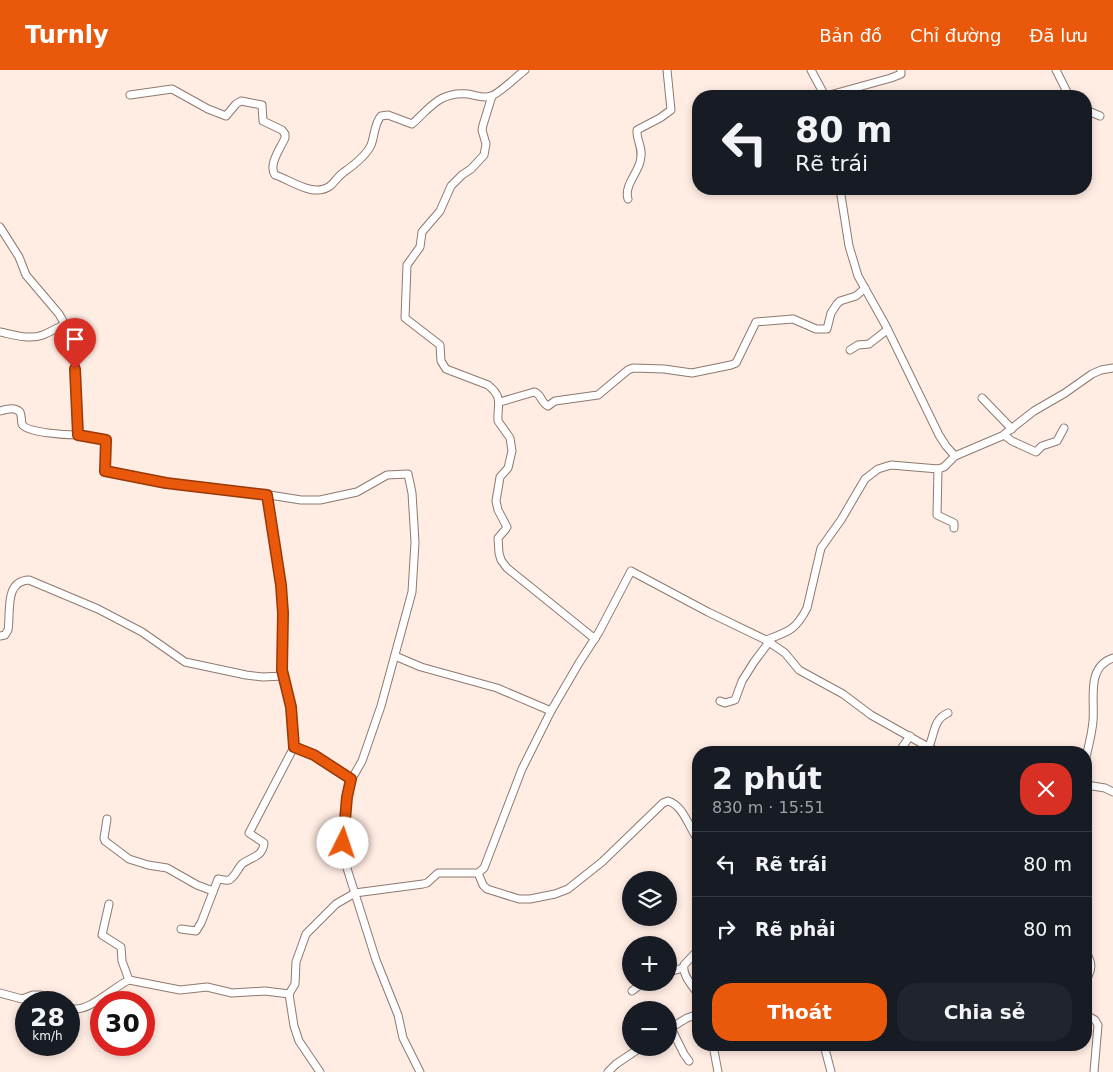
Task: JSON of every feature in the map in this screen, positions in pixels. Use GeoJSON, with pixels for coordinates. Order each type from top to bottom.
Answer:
{"type":"FeatureCollection","features":[{"type":"Feature","properties":{"kind":"street"},"geometry":{"type":"LineString","coordinates":[[526,70],[492,96],[482,130],[486,144],[484,155],[478,163],[451,186],[440,211],[422,232],[420,247],[407,265],[405,316],[407,320],[440,345],[441,361],[446,369],[488,385],[493,389],[500,402],[498,421],[510,438],[512,451],[510,465],[500,477],[496,498],[498,510],[506,527],[498,538],[501,560],[507,568],[537,594],[595,639]]}},
{"type":"Feature","properties":{"kind":"street"},"geometry":{"type":"LineString","coordinates":[[628,200],[627,190],[641,159],[641,144],[637,130],[671,110],[666,70]]}},
{"type":"Feature","properties":{"kind":"street"},"geometry":{"type":"LineString","coordinates":[[811,70],[822,90]]}},
{"type":"Feature","properties":{"kind":"street"},"geometry":{"type":"LineString","coordinates":[[847,90],[891,78],[901,74],[901,70]]}},
{"type":"Feature","properties":{"kind":"street"},"geometry":{"type":"LineString","coordinates":[[1056,70],[1066,90]]}},
{"type":"Feature","properties":{"kind":"street"},"geometry":{"type":"LineString","coordinates":[[130,95],[172,89],[208,109],[226,116],[241,101],[262,105],[263,121],[282,130],[285,134],[285,138],[272,165],[274,175],[304,188],[315,190],[330,186],[363,156],[371,145],[377,122],[381,116],[388,115],[411,125],[425,110],[449,94],[492,96]]}},
{"type":"Feature","properties":{"kind":"street"},"geometry":{"type":"LineString","coordinates":[[1092,113],[1100,116]]}},
{"type":"Feature","properties":{"kind":"street"},"geometry":{"type":"LineString","coordinates":[[841,195],[849,246],[858,276],[939,435],[955,456]]}},
{"type":"Feature","properties":{"kind":"street"},"geometry":{"type":"LineString","coordinates":[[0,227],[19,257],[26,275],[48,300],[65,325],[72,340],[75,356],[78,435]]}},
{"type":"Feature","properties":{"kind":"street"},"geometry":{"type":"LineString","coordinates":[[500,402],[534,392],[538,393],[545,405],[548,406],[555,402],[597,395],[633,368],[664,369],[692,373],[730,366],[736,363],[756,322],[793,320],[816,329],[827,329],[831,313],[840,300],[856,296],[865,288]]}},
{"type":"Feature","properties":{"kind":"street"},"geometry":{"type":"LineString","coordinates":[[0,332],[23,337],[34,337],[65,325]]}},
{"type":"Feature","properties":{"kind":"street"},"geometry":{"type":"LineString","coordinates":[[850,350],[858,345],[869,344],[887,330]]}},
{"type":"Feature","properties":{"kind":"street"},"geometry":{"type":"LineString","coordinates":[[720,701],[725,703],[735,700],[742,680],[768,641],[791,631],[801,620],[807,608],[821,548],[841,520],[865,479],[878,469],[891,465],[944,468],[955,456],[1012,430],[1034,411],[1092,374],[1113,368]]}},
{"type":"Feature","properties":{"kind":"street"},"geometry":{"type":"LineString","coordinates":[[982,398],[1012,430]]}},
{"type":"Feature","properties":{"kind":"street"},"geometry":{"type":"LineString","coordinates":[[0,411],[10,408],[17,410],[20,412],[22,424],[25,427],[50,433],[106,440],[105,471],[166,483],[301,500],[320,500],[357,492],[387,476],[408,474],[414,510],[414,580],[395,656],[366,752],[351,779],[347,797],[343,843],[344,854],[376,960],[398,1015],[403,1038],[420,1072]]}},
{"type":"Feature","properties":{"kind":"street"},"geometry":{"type":"LineString","coordinates":[[1004,435],[1012,441],[1036,452],[1042,446],[1057,441],[1064,428]]}},
{"type":"Feature","properties":{"kind":"street"},"geometry":{"type":"LineString","coordinates":[[938,469],[937,515],[954,523],[954,528]]}},
{"type":"Feature","properties":{"kind":"street"},"geometry":{"type":"LineString","coordinates":[[181,929],[196,931],[218,879],[231,879],[242,865],[257,857],[261,852],[264,843],[249,833],[294,747],[291,707],[283,676],[281,585],[267,495]]}},
{"type":"Feature","properties":{"kind":"street"},"geometry":{"type":"LineString","coordinates":[[320,1072],[299,1041],[294,1026],[289,994],[295,984],[296,962],[306,934],[336,904],[355,893],[423,884],[427,883],[438,873],[478,873],[488,863],[522,769],[551,711],[595,639],[631,571],[768,641],[788,656],[799,670],[843,694],[871,714],[925,746]]}},
{"type":"Feature","properties":{"kind":"street"},"geometry":{"type":"LineString","coordinates":[[0,636],[5,635],[8,630],[12,590],[19,582],[29,580],[98,609],[142,632],[186,662],[246,675],[263,677],[283,676]]}},
{"type":"Feature","properties":{"kind":"street"},"geometry":{"type":"LineString","coordinates":[[395,656],[421,667],[497,688],[551,711]]}},
{"type":"Feature","properties":{"kind":"street"},"geometry":{"type":"LineString","coordinates":[[1088,746],[1093,720],[1093,686],[1095,677],[1101,664],[1113,658]]}},
{"type":"Feature","properties":{"kind":"street"},"geometry":{"type":"LineString","coordinates":[[929,746],[933,740],[934,727],[940,718],[948,713]]}},
{"type":"Feature","properties":{"kind":"street"},"geometry":{"type":"LineString","coordinates":[[903,746],[910,736]]}},
{"type":"Feature","properties":{"kind":"street"},"geometry":{"type":"LineString","coordinates":[[294,747],[314,755],[351,779]]}},
{"type":"Feature","properties":{"kind":"street"},"geometry":{"type":"LineString","coordinates":[[1092,786],[1105,788],[1113,792]]}},
{"type":"Feature","properties":{"kind":"street"},"geometry":{"type":"LineString","coordinates":[[478,873],[483,885],[487,889],[519,899],[537,898],[568,890],[598,866],[663,803],[672,802],[681,811],[692,831]]}},
{"type":"Feature","properties":{"kind":"street"},"geometry":{"type":"LineString","coordinates":[[107,819],[105,841],[129,859],[167,868],[197,885],[213,891]]}},
{"type":"Feature","properties":{"kind":"street"},"geometry":{"type":"LineString","coordinates":[[109,904],[102,935],[121,947],[122,961],[129,980]]}},
{"type":"Feature","properties":{"kind":"street"},"geometry":{"type":"LineString","coordinates":[[677,970],[683,968],[692,956]]}},
{"type":"Feature","properties":{"kind":"street"},"geometry":{"type":"LineString","coordinates":[[683,968],[685,975],[692,985]]}},
{"type":"Feature","properties":{"kind":"street"},"geometry":{"type":"LineString","coordinates":[[80,1009],[129,980],[180,990],[207,987],[232,993],[265,991],[289,994]]}},
{"type":"Feature","properties":{"kind":"street"},"geometry":{"type":"LineString","coordinates":[[0,992],[15,997]]}},
{"type":"Feature","properties":{"kind":"street"},"geometry":{"type":"LineString","coordinates":[[677,1024],[692,1016]]}},
{"type":"Feature","properties":{"kind":"street"},"geometry":{"type":"LineString","coordinates":[[1092,1018],[1098,1025],[1098,1045],[1094,1072]]}},
{"type":"Feature","properties":{"kind":"street"},"geometry":{"type":"LineString","coordinates":[[677,1042],[689,1061]]}},
{"type":"Feature","properties":{"kind":"street"},"geometry":{"type":"LineString","coordinates":[[714,1051],[718,1072]]}},
{"type":"Feature","properties":{"kind":"street"},"geometry":{"type":"LineString","coordinates":[[826,1051],[831,1072]]}},
{"type":"Feature","properties":{"kind":"street"},"geometry":{"type":"LineString","coordinates":[[608,1072],[628,1056]]}},
{"type":"Feature","properties":{"kind":"route"},"geometry":{"type":"LineString","coordinates":[[75,369],[76,429],[78,435],[106,440],[105,471],[166,483],[267,495],[281,585],[283,613],[282,670],[291,707],[294,747],[327,762],[351,779],[347,797],[343,843]]}}]}
